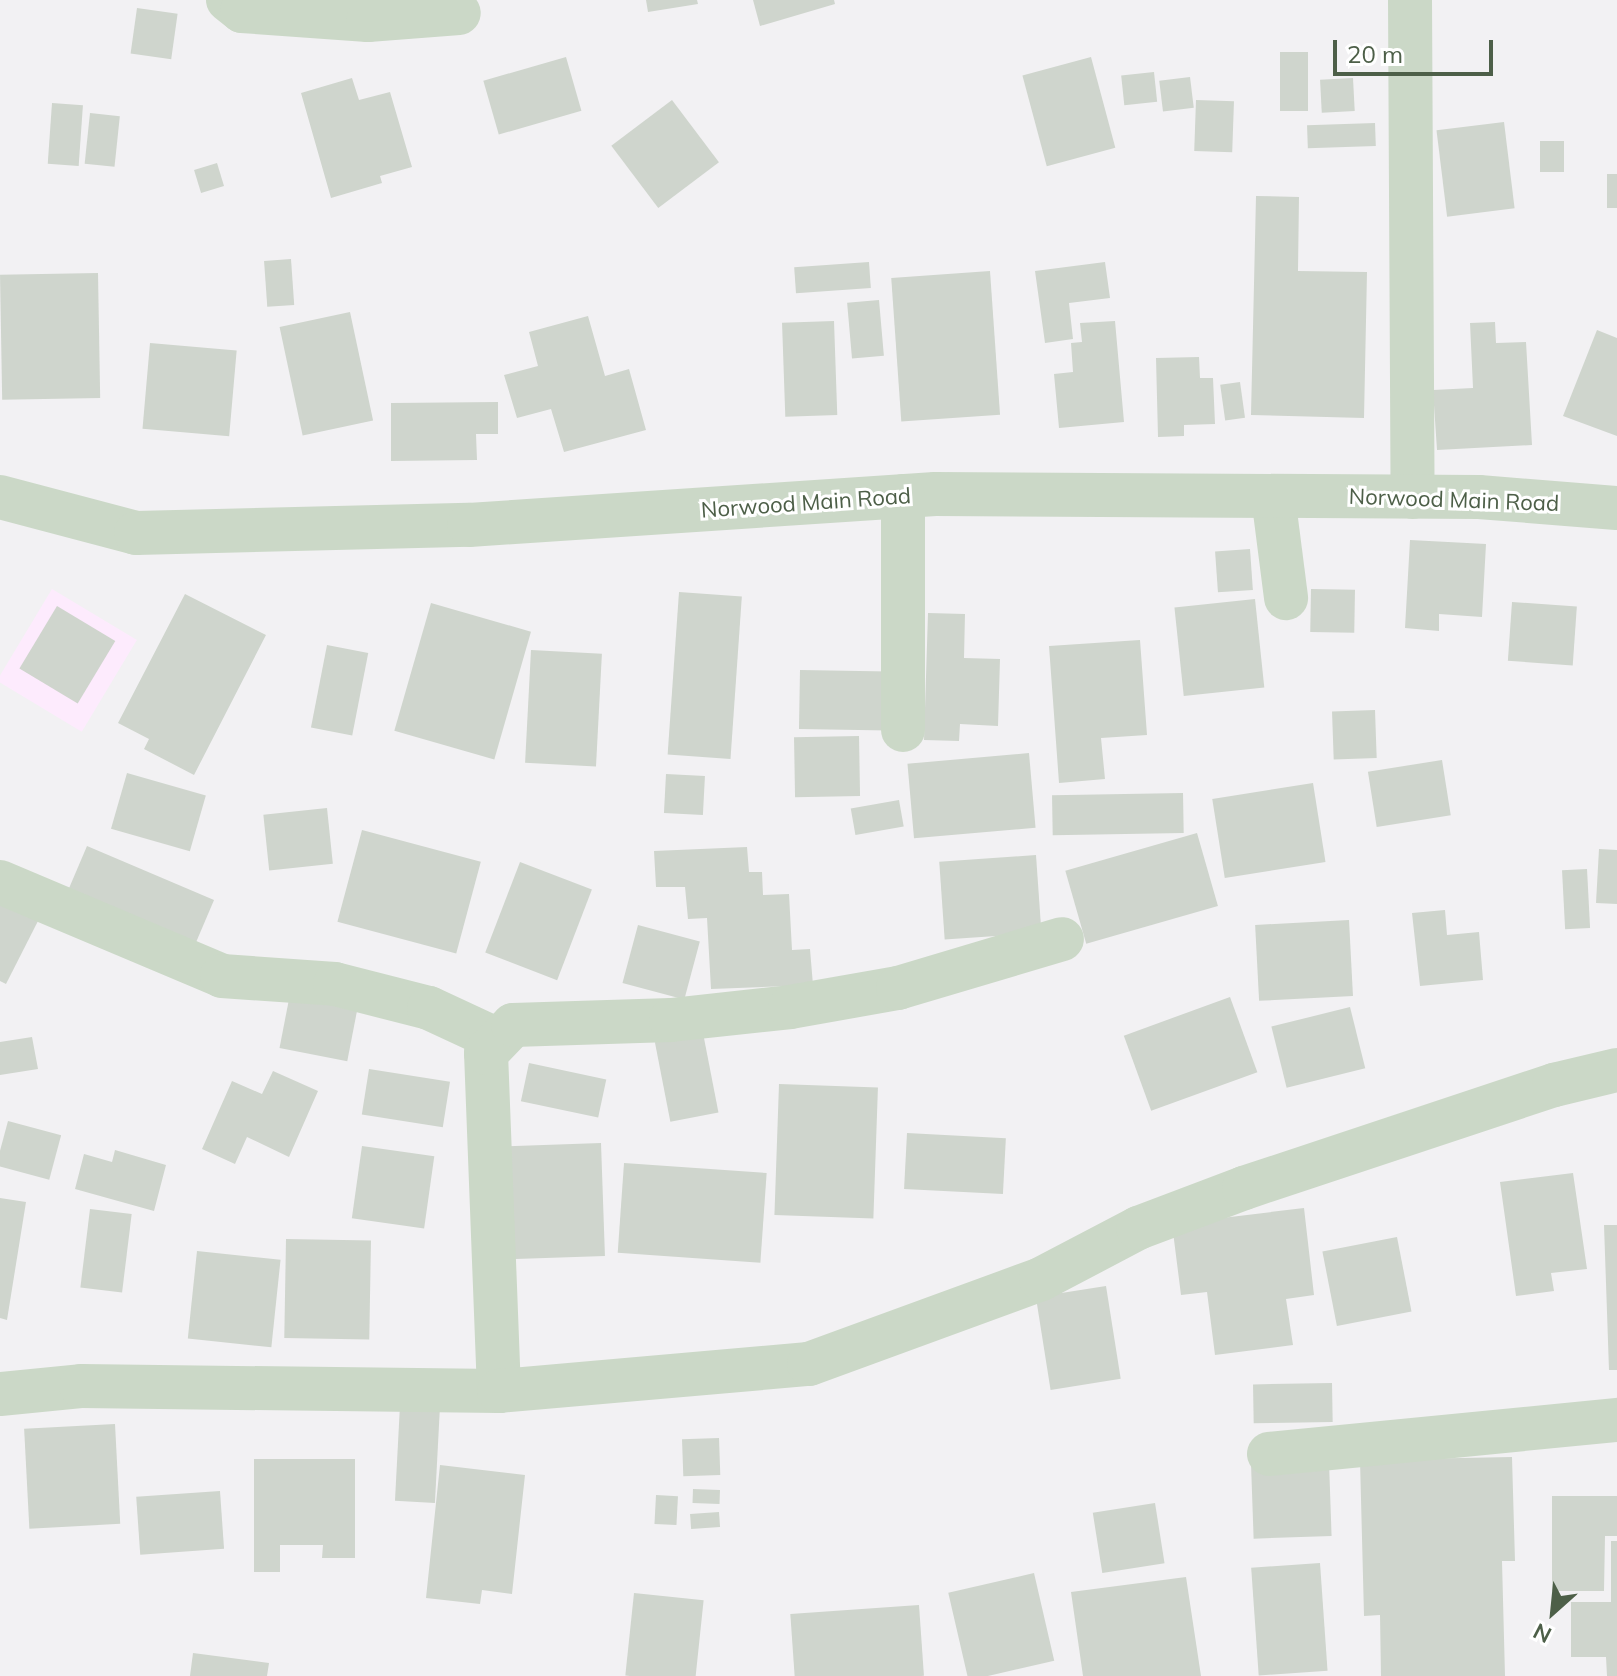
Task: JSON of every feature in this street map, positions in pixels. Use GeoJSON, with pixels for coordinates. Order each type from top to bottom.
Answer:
{"type":"FeatureCollection","features":[{"type":"Feature","properties":{"kind":"street"},"geometry":{"type":"LineString","coordinates":[[228,0],[242,11],[368,20],[459,13]]}},
{"type":"Feature","properties":{"kind":"street"},"geometry":{"type":"LineString","coordinates":[[1410,0],[1413,497]]}},
{"type":"Feature","properties":{"kind":"street"},"geometry":{"type":"LineString","coordinates":[[903,496],[903,730]]}},
{"type":"Feature","properties":{"kind":"street","name":"Norwood Main Road"},"geometry":{"type":"LineString","coordinates":[[0,497],[136,533],[469,525],[903,496],[1413,497],[1617,508]]}},
{"type":"Feature","properties":{"kind":"street"},"geometry":{"type":"LineString","coordinates":[[1273,496],[1286,598]]}},
{"type":"Feature","properties":{"kind":"street"},"geometry":{"type":"LineString","coordinates":[[0,882],[222,976],[335,984],[429,1008],[498,1040]]}},
{"type":"Feature","properties":{"kind":"street"},"geometry":{"type":"LineString","coordinates":[[499,1391],[486,1053],[513,1025],[671,1020],[790,1007],[898,988],[1062,939]]}},
{"type":"Feature","properties":{"kind":"street"},"geometry":{"type":"LineString","coordinates":[[0,1394],[81,1386],[499,1391],[809,1364],[1041,1279],[1138,1228],[1244,1188],[1554,1085],[1617,1070]]}},
{"type":"Feature","properties":{"kind":"street"},"geometry":{"type":"LineString","coordinates":[[1269,1454],[1617,1420]]}},
{"type":"Feature","properties":{"kind":"shaded area"},"geometry":{"type":"Polygon","coordinates":[[[52,589],[137,640],[82,732],[0,683],[0,676],[52,589]]]}},
{"type":"Feature","properties":{"kind":"building"},"geometry":{"type":"Polygon","coordinates":[[[646,0],[697,0],[698,4],[648,12],[646,0]]]}},
{"type":"Feature","properties":{"kind":"building"},"geometry":{"type":"Polygon","coordinates":[[[753,0],[834,0],[835,4],[760,26],[753,0]]]}},
{"type":"Feature","properties":{"kind":"building"},"geometry":{"type":"Polygon","coordinates":[[[137,8],[178,14],[171,59],[131,54],[137,8]]]}},
{"type":"Feature","properties":{"kind":"building"},"geometry":{"type":"Polygon","coordinates":[[[1280,52],[1308,52],[1308,111],[1280,111],[1280,52]]]}},
{"type":"Feature","properties":{"kind":"building"},"geometry":{"type":"Polygon","coordinates":[[[566,57],[581,111],[499,135],[483,81],[566,57]]]}},
{"type":"Feature","properties":{"kind":"building"},"geometry":{"type":"Polygon","coordinates":[[[1091,57],[1115,148],[1047,166],[1022,75],[1091,57]]]}},
{"type":"Feature","properties":{"kind":"building"},"geometry":{"type":"Polygon","coordinates":[[[1154,72],[1157,102],[1124,105],[1121,75],[1154,72]]]}},
{"type":"Feature","properties":{"kind":"building"},"geometry":{"type":"Polygon","coordinates":[[[1190,77],[1194,108],[1163,112],[1159,81],[1190,77]]]}},
{"type":"Feature","properties":{"kind":"building"},"geometry":{"type":"Polygon","coordinates":[[[352,78],[359,100],[390,92],[412,167],[380,176],[382,183],[331,198],[301,93],[352,78]]]}},
{"type":"Feature","properties":{"kind":"building"},"geometry":{"type":"Polygon","coordinates":[[[1353,78],[1355,111],[1322,113],[1320,80],[1353,78]]]}},
{"type":"Feature","properties":{"kind":"building"},"geometry":{"type":"Polygon","coordinates":[[[672,100],[719,162],[658,208],[611,146],[672,100]]]}},
{"type":"Feature","properties":{"kind":"building"},"geometry":{"type":"Polygon","coordinates":[[[1196,100],[1234,101],[1232,152],[1194,151],[1196,100]]]}},
{"type":"Feature","properties":{"kind":"building"},"geometry":{"type":"Polygon","coordinates":[[[52,103],[83,105],[79,166],[48,164],[52,103]]]}},
{"type":"Feature","properties":{"kind":"building"},"geometry":{"type":"Polygon","coordinates":[[[90,113],[120,116],[115,167],[85,164],[90,113]]]}},
{"type":"Feature","properties":{"kind":"building"},"geometry":{"type":"Polygon","coordinates":[[[1504,122],[1515,208],[1447,217],[1437,130],[1504,122]]]}},
{"type":"Feature","properties":{"kind":"building"},"geometry":{"type":"Polygon","coordinates":[[[1375,123],[1376,146],[1308,148],[1307,125],[1375,123]]]}},
{"type":"Feature","properties":{"kind":"building"},"geometry":{"type":"Polygon","coordinates":[[[1540,141],[1564,141],[1564,172],[1540,172],[1540,141]]]}},
{"type":"Feature","properties":{"kind":"building"},"geometry":{"type":"Polygon","coordinates":[[[217,163],[224,186],[201,193],[194,170],[217,163]]]}},
{"type":"Feature","properties":{"kind":"building"},"geometry":{"type":"Polygon","coordinates":[[[1607,174],[1617,174],[1617,208],[1607,208],[1607,174]]]}},
{"type":"Feature","properties":{"kind":"building"},"geometry":{"type":"Polygon","coordinates":[[[1256,196],[1299,197],[1298,271],[1367,272],[1364,418],[1251,415],[1256,196]]]}},
{"type":"Feature","properties":{"kind":"building"},"geometry":{"type":"Polygon","coordinates":[[[291,259],[294,305],[267,307],[264,261],[291,259]]]}},
{"type":"Feature","properties":{"kind":"building"},"geometry":{"type":"Polygon","coordinates":[[[869,262],[871,288],[796,293],[794,267],[869,262]]]}},
{"type":"Feature","properties":{"kind":"building"},"geometry":{"type":"Polygon","coordinates":[[[1105,262],[1110,298],[1069,303],[1073,339],[1045,343],[1035,271],[1105,262]]]}},
{"type":"Feature","properties":{"kind":"building"},"geometry":{"type":"Polygon","coordinates":[[[990,271],[1000,415],[901,422],[891,278],[990,271]]]}},
{"type":"Feature","properties":{"kind":"building"},"geometry":{"type":"Polygon","coordinates":[[[98,273],[100,398],[2,400],[0,275],[98,273]]]}},
{"type":"Feature","properties":{"kind":"building"},"geometry":{"type":"Polygon","coordinates":[[[879,300],[884,356],[852,359],[847,303],[879,300]]]}},
{"type":"Feature","properties":{"kind":"building"},"geometry":{"type":"Polygon","coordinates":[[[350,312],[373,421],[303,436],[280,327],[350,312]]]}},
{"type":"Feature","properties":{"kind":"building"},"geometry":{"type":"Polygon","coordinates":[[[588,316],[605,376],[629,369],[646,430],[564,452],[551,409],[517,418],[504,375],[538,366],[529,332],[588,316]]]}},
{"type":"Feature","properties":{"kind":"building"},"geometry":{"type":"Polygon","coordinates":[[[834,321],[837,415],[785,417],[782,323],[834,321]]]}},
{"type":"Feature","properties":{"kind":"building"},"geometry":{"type":"Polygon","coordinates":[[[1115,321],[1124,422],[1059,428],[1054,374],[1073,372],[1071,343],[1082,342],[1080,323],[1115,321]]]}},
{"type":"Feature","properties":{"kind":"building"},"geometry":{"type":"Polygon","coordinates":[[[1495,322],[1496,343],[1526,342],[1532,445],[1437,450],[1433,390],[1473,388],[1470,323],[1495,322]]]}},
{"type":"Feature","properties":{"kind":"building"},"geometry":{"type":"Polygon","coordinates":[[[1597,330],[1617,338],[1617,436],[1563,416],[1597,330]]]}},
{"type":"Feature","properties":{"kind":"building"},"geometry":{"type":"Polygon","coordinates":[[[150,343],[237,351],[229,436],[143,429],[150,343]]]}},
{"type":"Feature","properties":{"kind":"building"},"geometry":{"type":"Polygon","coordinates":[[[1199,357],[1200,378],[1213,378],[1215,424],[1184,425],[1184,436],[1158,437],[1156,358],[1199,357]]]}},
{"type":"Feature","properties":{"kind":"building"},"geometry":{"type":"Polygon","coordinates":[[[1240,382],[1245,418],[1225,420],[1220,385],[1240,382]]]}},
{"type":"Feature","properties":{"kind":"building"},"geometry":{"type":"Polygon","coordinates":[[[498,402],[498,434],[476,434],[477,460],[391,461],[391,403],[498,402]]]}},
{"type":"Feature","properties":{"kind":"building"},"geometry":{"type":"Polygon","coordinates":[[[1410,540],[1486,544],[1482,617],[1439,614],[1439,631],[1405,628],[1410,540]]]}},
{"type":"Feature","properties":{"kind":"building"},"geometry":{"type":"Polygon","coordinates":[[[1250,549],[1253,590],[1218,592],[1215,551],[1250,549]]]}},
{"type":"Feature","properties":{"kind":"building"},"geometry":{"type":"Polygon","coordinates":[[[1311,589],[1355,590],[1354,633],[1310,632],[1311,589]]]}},
{"type":"Feature","properties":{"kind":"building"},"geometry":{"type":"Polygon","coordinates":[[[679,592],[742,596],[730,759],[668,755],[679,592]]]}},
{"type":"Feature","properties":{"kind":"building"},"geometry":{"type":"Polygon","coordinates":[[[185,594],[266,635],[194,775],[144,749],[149,739],[118,723],[185,594]]]}},
{"type":"Feature","properties":{"kind":"building"},"geometry":{"type":"Polygon","coordinates":[[[1255,599],[1264,688],[1184,696],[1174,607],[1255,599]]]}},
{"type":"Feature","properties":{"kind":"building"},"geometry":{"type":"Polygon","coordinates":[[[1512,602],[1577,607],[1573,665],[1508,661],[1512,602]]]}},
{"type":"Feature","properties":{"kind":"building"},"geometry":{"type":"Polygon","coordinates":[[[431,603],[531,632],[494,760],[394,731],[431,603]]]}},
{"type":"Feature","properties":{"kind":"building"},"geometry":{"type":"Polygon","coordinates":[[[57,606],[115,641],[78,704],[19,669],[57,606]]]}},
{"type":"Feature","properties":{"kind":"building"},"geometry":{"type":"Polygon","coordinates":[[[928,613],[965,614],[964,658],[1000,659],[998,726],[960,724],[959,741],[924,740],[928,613]]]}},
{"type":"Feature","properties":{"kind":"building"},"geometry":{"type":"Polygon","coordinates":[[[1140,640],[1147,735],[1101,738],[1105,779],[1059,783],[1049,646],[1140,640]]]}},
{"type":"Feature","properties":{"kind":"building"},"geometry":{"type":"Polygon","coordinates":[[[327,645],[368,653],[352,735],[311,727],[327,645]]]}},
{"type":"Feature","properties":{"kind":"building"},"geometry":{"type":"Polygon","coordinates":[[[531,650],[602,654],[596,767],[525,763],[531,650]]]}},
{"type":"Feature","properties":{"kind":"building"},"geometry":{"type":"Polygon","coordinates":[[[800,670],[889,672],[888,731],[799,729],[800,670]]]}},
{"type":"Feature","properties":{"kind":"building"},"geometry":{"type":"Polygon","coordinates":[[[1375,710],[1377,758],[1334,759],[1332,712],[1375,710]]]}},
{"type":"Feature","properties":{"kind":"building"},"geometry":{"type":"Polygon","coordinates":[[[859,736],[860,796],[795,797],[794,737],[859,736]]]}},
{"type":"Feature","properties":{"kind":"building"},"geometry":{"type":"Polygon","coordinates":[[[1029,753],[1036,828],[914,838],[907,764],[1029,753]]]}},
{"type":"Feature","properties":{"kind":"building"},"geometry":{"type":"Polygon","coordinates":[[[1442,760],[1451,815],[1377,827],[1368,772],[1442,760]]]}},
{"type":"Feature","properties":{"kind":"building"},"geometry":{"type":"Polygon","coordinates":[[[127,773],[206,796],[190,851],[111,829],[127,773]]]}},
{"type":"Feature","properties":{"kind":"building"},"geometry":{"type":"Polygon","coordinates":[[[666,774],[705,776],[703,815],[664,813],[666,774]]]}},
{"type":"Feature","properties":{"kind":"building"},"geometry":{"type":"Polygon","coordinates":[[[1313,783],[1326,862],[1225,878],[1212,799],[1313,783]]]}},
{"type":"Feature","properties":{"kind":"building"},"geometry":{"type":"Polygon","coordinates":[[[1183,793],[1184,833],[1053,835],[1052,795],[1183,793]]]}},
{"type":"Feature","properties":{"kind":"building"},"geometry":{"type":"Polygon","coordinates":[[[899,800],[904,827],[855,835],[851,809],[899,800]]]}},
{"type":"Feature","properties":{"kind":"building"},"geometry":{"type":"Polygon","coordinates":[[[327,808],[333,864],[269,870],[263,815],[327,808]]]}},
{"type":"Feature","properties":{"kind":"building"},"geometry":{"type":"Polygon","coordinates":[[[362,830],[481,862],[456,954],[337,922],[362,830]]]}},
{"type":"Feature","properties":{"kind":"building"},"geometry":{"type":"Polygon","coordinates":[[[1197,833],[1218,906],[1086,944],[1065,871],[1197,833]]]}},
{"type":"Feature","properties":{"kind":"building"},"geometry":{"type":"Polygon","coordinates":[[[87,846],[214,900],[194,948],[67,894],[87,846]]]}},
{"type":"Feature","properties":{"kind":"building"},"geometry":{"type":"Polygon","coordinates":[[[747,847],[749,872],[762,872],[763,895],[789,894],[792,950],[810,949],[813,985],[711,989],[707,918],[688,919],[685,887],[656,887],[654,851],[747,847]]]}},
{"type":"Feature","properties":{"kind":"building"},"geometry":{"type":"Polygon","coordinates":[[[1599,849],[1617,850],[1617,904],[1596,903],[1599,849]]]}},
{"type":"Feature","properties":{"kind":"building"},"geometry":{"type":"Polygon","coordinates":[[[1036,855],[1041,933],[945,940],[939,862],[1036,855]]]}},
{"type":"Feature","properties":{"kind":"building"},"geometry":{"type":"Polygon","coordinates":[[[520,862],[592,890],[557,980],[485,953],[520,862]]]}},
{"type":"Feature","properties":{"kind":"building"},"geometry":{"type":"Polygon","coordinates":[[[1587,869],[1590,928],[1565,929],[1562,870],[1587,869]]]}},
{"type":"Feature","properties":{"kind":"building"},"geometry":{"type":"Polygon","coordinates":[[[0,903],[38,921],[6,984],[0,981],[0,903]]]}},
{"type":"Feature","properties":{"kind":"building"},"geometry":{"type":"Polygon","coordinates":[[[1445,910],[1447,935],[1479,932],[1483,980],[1420,986],[1412,913],[1445,910]]]}},
{"type":"Feature","properties":{"kind":"building"},"geometry":{"type":"Polygon","coordinates":[[[1349,920],[1353,996],[1259,1001],[1255,925],[1349,920]]]}},
{"type":"Feature","properties":{"kind":"building"},"geometry":{"type":"Polygon","coordinates":[[[638,925],[700,942],[684,1000],[622,983],[638,925]]]}},
{"type":"Feature","properties":{"kind":"building"},"geometry":{"type":"Polygon","coordinates":[[[290,994],[358,1007],[347,1061],[280,1048],[290,994]]]}},
{"type":"Feature","properties":{"kind":"building"},"geometry":{"type":"Polygon","coordinates":[[[1230,997],[1257,1072],[1151,1111],[1124,1036],[1230,997]]]}},
{"type":"Feature","properties":{"kind":"building"},"geometry":{"type":"Polygon","coordinates":[[[1350,1007],[1365,1068],[1287,1088],[1271,1027],[1350,1007]]]}},
{"type":"Feature","properties":{"kind":"building"},"geometry":{"type":"Polygon","coordinates":[[[703,1033],[718,1113],[670,1122],[655,1042],[703,1033]]]}},
{"type":"Feature","properties":{"kind":"building"},"geometry":{"type":"Polygon","coordinates":[[[32,1037],[38,1069],[0,1075],[0,1042],[32,1037]]]}},
{"type":"Feature","properties":{"kind":"building"},"geometry":{"type":"Polygon","coordinates":[[[529,1063],[606,1079],[598,1118],[521,1101],[529,1063]]]}},
{"type":"Feature","properties":{"kind":"building"},"geometry":{"type":"Polygon","coordinates":[[[369,1069],[450,1082],[443,1127],[362,1114],[369,1069]]]}},
{"type":"Feature","properties":{"kind":"building"},"geometry":{"type":"Polygon","coordinates":[[[273,1071],[318,1091],[289,1157],[247,1137],[235,1164],[202,1149],[232,1081],[262,1094],[273,1071]]]}},
{"type":"Feature","properties":{"kind":"building"},"geometry":{"type":"Polygon","coordinates":[[[779,1084],[878,1087],[873,1218],[774,1215],[779,1084]]]}},
{"type":"Feature","properties":{"kind":"building"},"geometry":{"type":"Polygon","coordinates":[[[8,1121],[61,1135],[49,1180],[0,1166],[0,1151],[8,1121]]]}},
{"type":"Feature","properties":{"kind":"building"},"geometry":{"type":"Polygon","coordinates":[[[907,1133],[1006,1138],[1003,1194],[904,1189],[907,1133]]]}},
{"type":"Feature","properties":{"kind":"building"},"geometry":{"type":"Polygon","coordinates":[[[601,1143],[605,1256],[504,1259],[500,1147],[601,1143]]]}},
{"type":"Feature","properties":{"kind":"building"},"geometry":{"type":"Polygon","coordinates":[[[362,1146],[434,1156],[424,1228],[352,1218],[362,1146]]]}},
{"type":"Feature","properties":{"kind":"building"},"geometry":{"type":"Polygon","coordinates":[[[115,1150],[166,1165],[154,1211],[75,1189],[84,1154],[112,1162],[115,1150]]]}},
{"type":"Feature","properties":{"kind":"building"},"geometry":{"type":"Polygon","coordinates":[[[624,1163],[767,1173],[760,1263],[618,1253],[624,1163]]]}},
{"type":"Feature","properties":{"kind":"building"},"geometry":{"type":"Polygon","coordinates":[[[1573,1173],[1587,1269],[1551,1273],[1554,1291],[1516,1296],[1500,1182],[1573,1173]]]}},
{"type":"Feature","properties":{"kind":"building"},"geometry":{"type":"Polygon","coordinates":[[[0,1198],[26,1202],[7,1320],[0,1318],[0,1198]]]}},
{"type":"Feature","properties":{"kind":"building"},"geometry":{"type":"Polygon","coordinates":[[[1304,1208],[1314,1295],[1286,1299],[1293,1345],[1215,1355],[1207,1292],[1181,1295],[1172,1224],[1304,1208]]]}},
{"type":"Feature","properties":{"kind":"building"},"geometry":{"type":"Polygon","coordinates":[[[90,1209],[132,1214],[122,1293],[80,1287],[90,1209]]]}},
{"type":"Feature","properties":{"kind":"building"},"geometry":{"type":"Polygon","coordinates":[[[1604,1225],[1617,1225],[1617,1370],[1609,1370],[1604,1225]]]}},
{"type":"Feature","properties":{"kind":"building"},"geometry":{"type":"Polygon","coordinates":[[[1397,1237],[1412,1312],[1337,1326],[1322,1252],[1397,1237]]]}},
{"type":"Feature","properties":{"kind":"building"},"geometry":{"type":"Polygon","coordinates":[[[286,1239],[371,1240],[369,1339],[284,1338],[286,1239]]]}},
{"type":"Feature","properties":{"kind":"building"},"geometry":{"type":"Polygon","coordinates":[[[197,1251],[281,1260],[271,1347],[188,1339],[197,1251]]]}},
{"type":"Feature","properties":{"kind":"building"},"geometry":{"type":"Polygon","coordinates":[[[1106,1286],[1121,1379],[1051,1390],[1036,1297],[1106,1286]]]}},
{"type":"Feature","properties":{"kind":"building"},"geometry":{"type":"Polygon","coordinates":[[[1332,1383],[1333,1422],[1254,1423],[1253,1384],[1332,1383]]]}},
{"type":"Feature","properties":{"kind":"building"},"geometry":{"type":"Polygon","coordinates":[[[400,1405],[440,1407],[435,1503],[395,1501],[400,1405]]]}},
{"type":"Feature","properties":{"kind":"building"},"geometry":{"type":"Polygon","coordinates":[[[115,1424],[120,1524],[29,1529],[24,1429],[115,1424]]]}},
{"type":"Feature","properties":{"kind":"building"},"geometry":{"type":"Polygon","coordinates":[[[719,1438],[720,1475],[683,1476],[682,1439],[719,1438]]]}},
{"type":"Feature","properties":{"kind":"building"},"geometry":{"type":"Polygon","coordinates":[[[1512,1457],[1515,1561],[1502,1561],[1505,1676],[1381,1676],[1380,1615],[1364,1616],[1360,1460],[1512,1457]]]}},
{"type":"Feature","properties":{"kind":"building"},"geometry":{"type":"Polygon","coordinates":[[[254,1459],[355,1459],[355,1558],[322,1558],[323,1545],[280,1545],[280,1572],[254,1572],[254,1459]]]}},
{"type":"Feature","properties":{"kind":"building"},"geometry":{"type":"Polygon","coordinates":[[[1329,1462],[1332,1536],[1254,1539],[1251,1465],[1329,1462]]]}},
{"type":"Feature","properties":{"kind":"building"},"geometry":{"type":"Polygon","coordinates":[[[440,1465],[525,1475],[512,1594],[482,1590],[480,1604],[426,1598],[440,1465]]]}},
{"type":"Feature","properties":{"kind":"building"},"geometry":{"type":"Polygon","coordinates":[[[693,1489],[720,1490],[719,1504],[693,1503],[693,1489]]]}},
{"type":"Feature","properties":{"kind":"building"},"geometry":{"type":"Polygon","coordinates":[[[220,1491],[224,1549],[140,1555],[136,1497],[220,1491]]]}},
{"type":"Feature","properties":{"kind":"building"},"geometry":{"type":"Polygon","coordinates":[[[656,1495],[678,1496],[676,1525],[654,1524],[656,1495]]]}},
{"type":"Feature","properties":{"kind":"building"},"geometry":{"type":"Polygon","coordinates":[[[1552,1496],[1617,1496],[1617,1536],[1605,1536],[1604,1591],[1552,1591],[1552,1496]]]}},
{"type":"Feature","properties":{"kind":"building"},"geometry":{"type":"Polygon","coordinates":[[[1155,1503],[1165,1563],[1102,1573],[1093,1513],[1155,1503]]]}},
{"type":"Feature","properties":{"kind":"building"},"geometry":{"type":"Polygon","coordinates":[[[719,1512],[720,1527],[691,1529],[690,1514],[719,1512]]]}},
{"type":"Feature","properties":{"kind":"building"},"geometry":{"type":"Polygon","coordinates":[[[1611,1541],[1617,1541],[1617,1676],[1607,1676],[1606,1657],[1571,1657],[1571,1602],[1611,1602],[1611,1541]]]}},
{"type":"Feature","properties":{"kind":"building"},"geometry":{"type":"Polygon","coordinates":[[[1320,1563],[1328,1671],[1259,1676],[1251,1568],[1320,1563]]]}},
{"type":"Feature","properties":{"kind":"building"},"geometry":{"type":"Polygon","coordinates":[[[1034,1573],[1054,1661],[988,1676],[967,1676],[948,1593],[1034,1573]]]}},
{"type":"Feature","properties":{"kind":"building"},"geometry":{"type":"Polygon","coordinates":[[[1186,1577],[1201,1676],[1083,1676],[1071,1592],[1186,1577]]]}},
{"type":"Feature","properties":{"kind":"building"},"geometry":{"type":"Polygon","coordinates":[[[634,1593],[704,1600],[696,1676],[625,1676],[634,1593]]]}},
{"type":"Feature","properties":{"kind":"building"},"geometry":{"type":"Polygon","coordinates":[[[919,1605],[924,1676],[795,1676],[790,1614],[919,1605]]]}},
{"type":"Feature","properties":{"kind":"building"},"geometry":{"type":"Polygon","coordinates":[[[193,1653],[269,1663],[267,1676],[190,1676],[193,1653]]]}}]}
